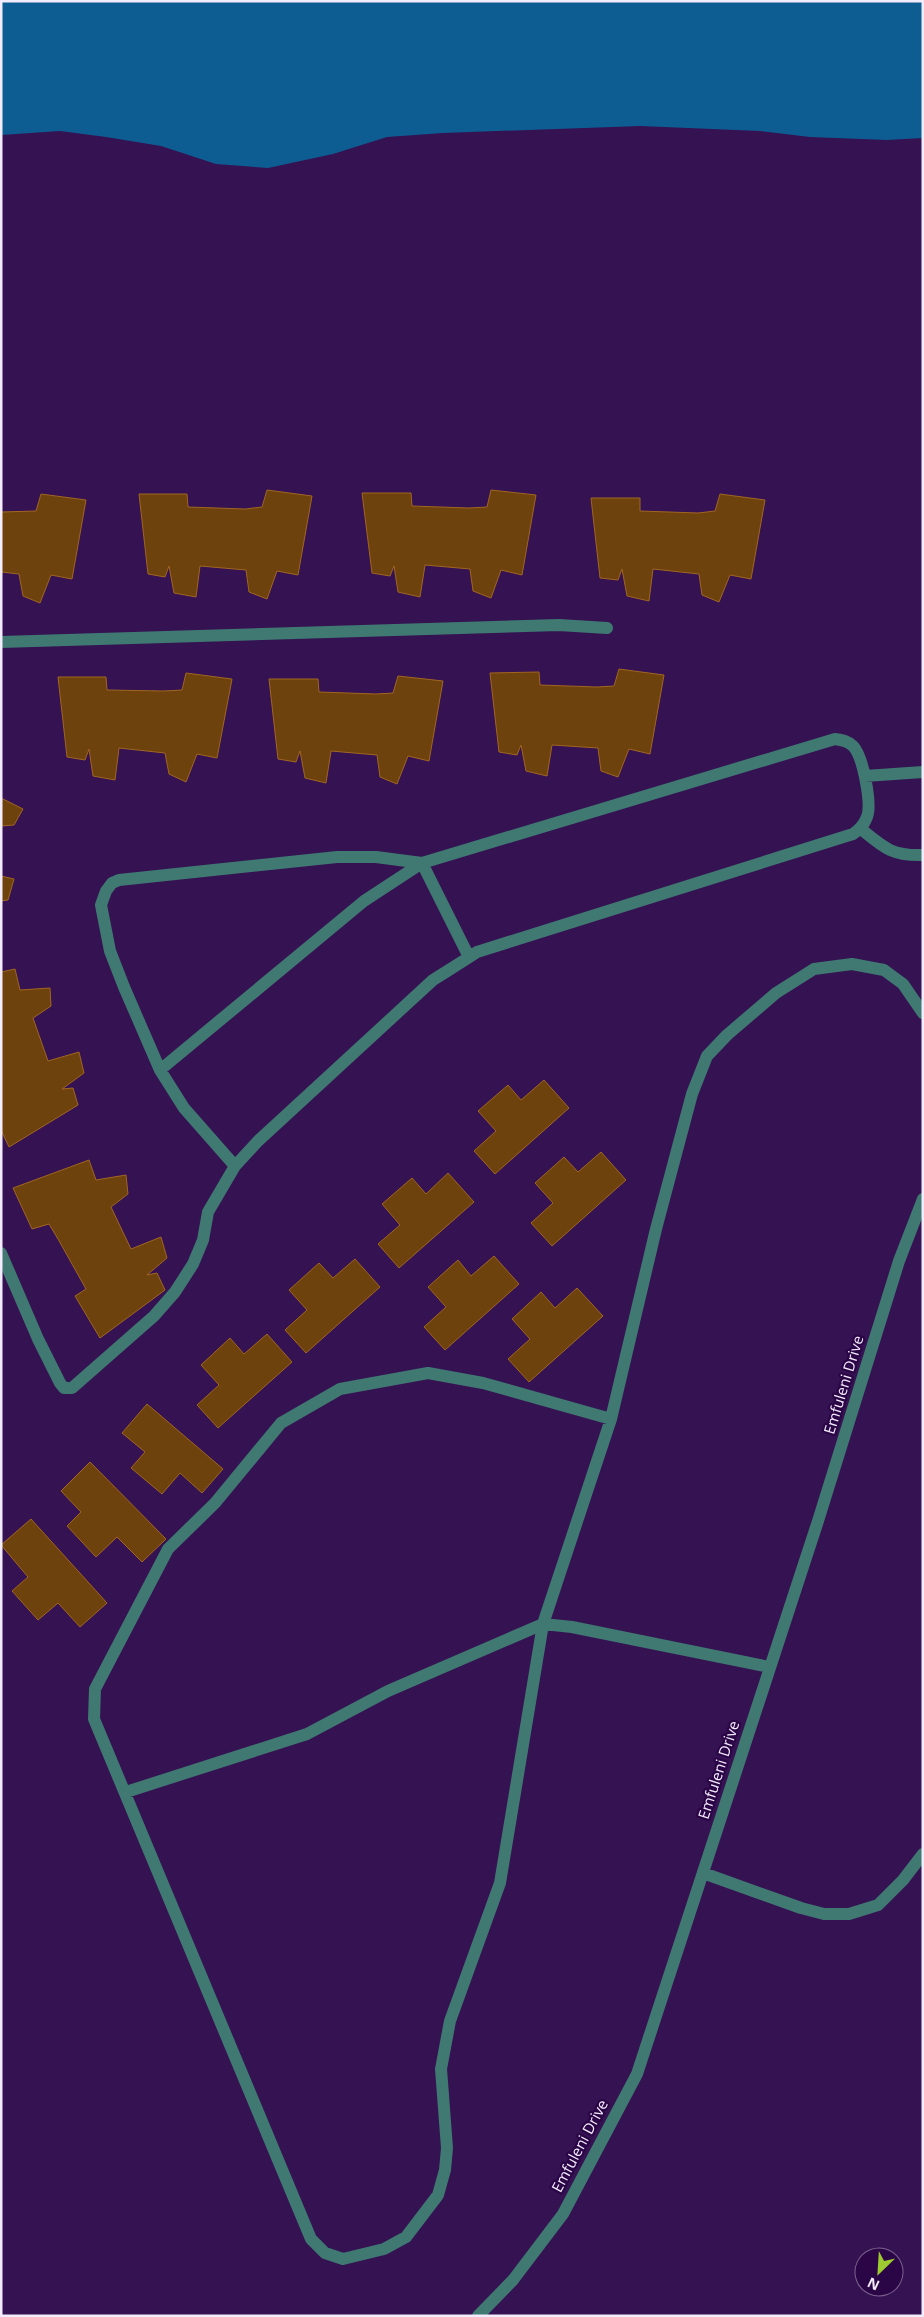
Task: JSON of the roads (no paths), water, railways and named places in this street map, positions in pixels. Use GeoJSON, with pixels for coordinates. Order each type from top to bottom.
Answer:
{"type":"FeatureCollection","features":[{"type":"Feature","properties":{"kind":"street"},"geometry":{"type":"LineString","coordinates":[[1,642],[559,625],[607,628]]}},
{"type":"Feature","properties":{"kind":"street"},"geometry":{"type":"LineString","coordinates":[[1,1253],[38,1339],[60,1383],[64,1388],[72,1388],[154,1316],[175,1292],[193,1264],[203,1240],[208,1212],[235,1166],[258,1141],[433,980],[469,957],[496,945],[853,834],[861,829],[868,816],[865,776],[854,747],[846,741],[835,739],[422,863],[364,901],[160,1070]]}},
{"type":"Feature","properties":{"kind":"street"},"geometry":{"type":"LineString","coordinates":[[865,776],[923,772]]}},
{"type":"Feature","properties":{"kind":"street"},"geometry":{"type":"LineString","coordinates":[[861,829],[892,851],[903,856],[923,856]]}},
{"type":"Feature","properties":{"kind":"street"},"geometry":{"type":"LineString","coordinates":[[235,1166],[184,1108],[160,1070],[110,951],[101,905],[106,890],[112,883],[119,880],[337,857],[376,857],[422,863]]}},
{"type":"Feature","properties":{"kind":"street"},"geometry":{"type":"LineString","coordinates":[[422,863],[469,957]]}},
{"type":"Feature","properties":{"kind":"street"},"geometry":{"type":"LineString","coordinates":[[611,1419],[483,1383],[428,1372],[340,1389],[281,1423],[215,1503],[168,1549],[95,1690],[94,1719],[311,2239],[325,2253],[343,2259],[384,2250],[406,2237],[438,2196],[445,2170],[447,2148],[441,2069],[450,2021],[500,1883],[543,1624],[611,1419],[656,1229],[690,1103],[707,1056],[727,1035],[776,993],[814,969],[852,964],[884,970],[903,984],[923,1013]]}},
{"type":"Feature","properties":{"kind":"street","name":"Emfuleni Drive"},"geometry":{"type":"LineString","coordinates":[[478,2316],[513,2280],[563,2214],[632,2082],[703,1873],[818,1521],[899,1261],[923,1199]]}},
{"type":"Feature","properties":{"kind":"street"},"geometry":{"type":"LineString","coordinates":[[126,1792],[306,1734],[388,1691],[543,1624],[572,1627],[769,1667]]}},
{"type":"Feature","properties":{"kind":"street"},"geometry":{"type":"LineString","coordinates":[[703,1873],[801,1908],[824,1914],[849,1914],[878,1905],[903,1880],[923,1854]]}},
{"type":"Feature","properties":{"kind":"water"},"geometry":{"type":"Polygon","coordinates":[[[1,1],[923,1],[923,138],[887,140],[810,137],[760,131],[640,126],[443,133],[387,137],[333,154],[268,168],[216,164],[161,146],[60,131],[1,135],[1,1]]]}}]}
